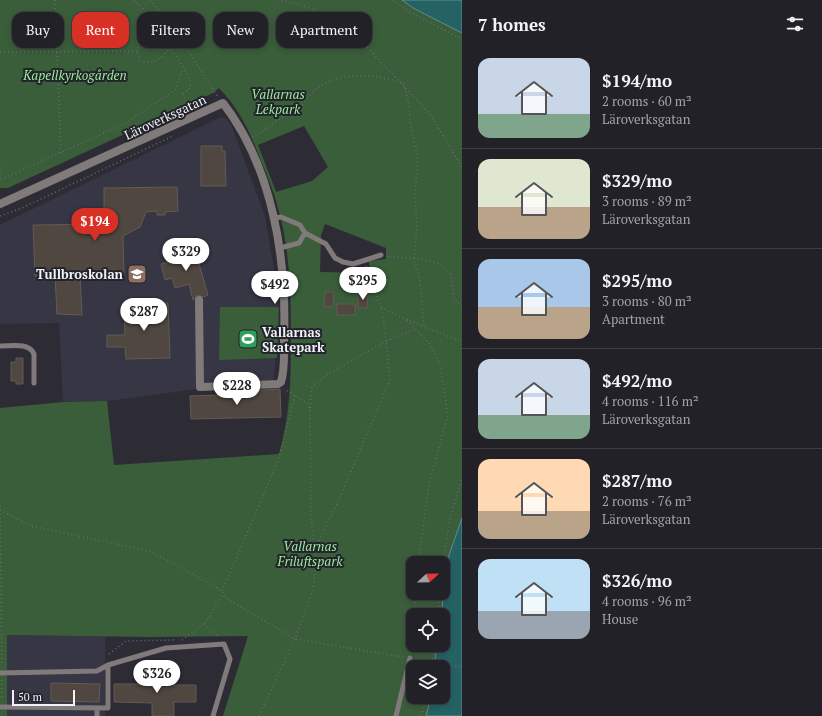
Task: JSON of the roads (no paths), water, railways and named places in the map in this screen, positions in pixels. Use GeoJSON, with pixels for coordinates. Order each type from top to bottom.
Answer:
{"type":"FeatureCollection","features":[{"type":"Feature","properties":{"kind":"street","name":"Läroverksgatan"},"geometry":{"type":"LineString","coordinates":[[0,204],[224,102],[232,112],[247,140],[268,194],[280,248],[284,286],[285,323],[283,378],[278,384],[200,387],[199,300]]}},
{"type":"Feature","properties":{"kind":"lane"},"geometry":{"type":"LineString","coordinates":[[274,218],[282,217],[290,219],[300,225],[305,233],[326,244],[335,258],[343,262],[352,264],[381,255]]}},
{"type":"Feature","properties":{"kind":"lane"},"geometry":{"type":"LineString","coordinates":[[280,248],[299,243],[305,233]]}},
{"type":"Feature","properties":{"kind":"lane"},"geometry":{"type":"LineString","coordinates":[[0,346],[25,346],[32,350],[34,354],[34,383]]}},
{"type":"Feature","properties":{"kind":"lane"},"geometry":{"type":"LineString","coordinates":[[1,672],[97,671],[108,665],[166,648],[224,644],[230,659],[213,716]]}},
{"type":"Feature","properties":{"kind":"lane"},"geometry":{"type":"LineString","coordinates":[[396,716],[410,658]]}},
{"type":"Feature","properties":{"kind":"lane"},"geometry":{"type":"LineString","coordinates":[[1,707],[108,708],[108,665]]}},
{"type":"Feature","properties":{"kind":"lane"},"geometry":{"type":"LineString","coordinates":[[97,708],[97,716]]}},
{"type":"Feature","properties":{"kind":"place","name":"Tullbroskolan"},"geometry":{"type":"Point","coordinates":[137,274]}},
{"type":"Feature","properties":{"kind":"place","name":"Vallarnas Skatepark"},"geometry":{"type":"Point","coordinates":[248,339]}},
{"type":"Feature","properties":{"kind":"park label","name":"Kapellkyrkogården"},"geometry":{"type":"Point","coordinates":[75,75]}},
{"type":"Feature","properties":{"kind":"park label","name":"Vallarnas Lekpark"},"geometry":{"type":"Point","coordinates":[278,102]}},
{"type":"Feature","properties":{"kind":"park label","name":"Vallarnas Friluftspark"},"geometry":{"type":"Point","coordinates":[310,554]}}]}
